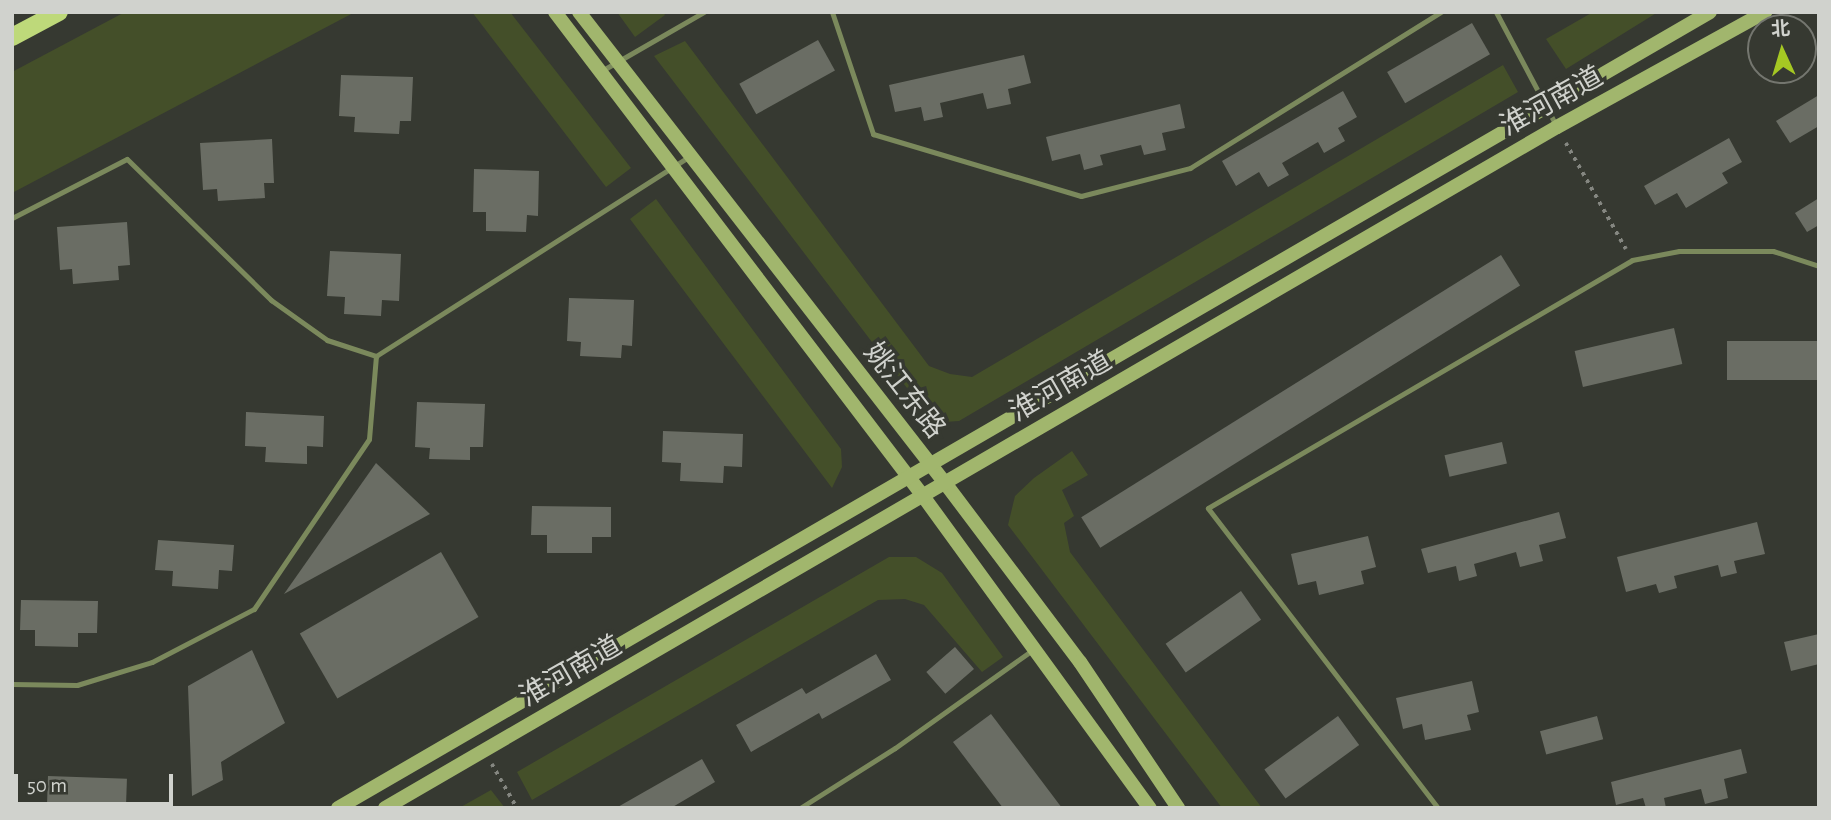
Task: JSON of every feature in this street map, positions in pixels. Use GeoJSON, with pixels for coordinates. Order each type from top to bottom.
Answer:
{"type":"FeatureCollection","features":[{"type":"Feature","properties":{"kind":"main road"},"geometry":{"type":"LineString","coordinates":[[12,37],[58,12]]}},
{"type":"Feature","properties":{"kind":"street","name":"姚江东路"},"geometry":{"type":"LineString","coordinates":[[555,12],[923,496],[1150,808]]}},
{"type":"Feature","properties":{"kind":"street","name":"姚江东路"},"geometry":{"type":"LineString","coordinates":[[579,12],[615,62],[945,483],[1080,662],[1178,808]]}},
{"type":"Feature","properties":{"kind":"street","name":"淮河南道"},"geometry":{"type":"LineString","coordinates":[[338,808],[1710,12]]}},
{"type":"Feature","properties":{"kind":"street","name":"淮河南道"},"geometry":{"type":"LineString","coordinates":[[385,808],[1557,127],[1765,12]]}},
{"type":"Feature","properties":{"kind":"lane"},"geometry":{"type":"LineString","coordinates":[[600,71],[704,12]]}},
{"type":"Feature","properties":{"kind":"lane"},"geometry":{"type":"LineString","coordinates":[[832,12],[873,134],[1081,196],[1191,168],[1441,12]]}},
{"type":"Feature","properties":{"kind":"lane"},"geometry":{"type":"LineString","coordinates":[[1496,12],[1557,127]]}},
{"type":"Feature","properties":{"kind":"lane"},"geometry":{"type":"LineString","coordinates":[[12,218],[127,159],[271,300],[327,340],[376,355],[690,156]]}},
{"type":"Feature","properties":{"kind":"lane"},"geometry":{"type":"LineString","coordinates":[[1438,808],[1208,508],[1632,260],[1679,251],[1773,251],[1819,266]]}},
{"type":"Feature","properties":{"kind":"lane"},"geometry":{"type":"LineString","coordinates":[[12,684],[77,685],[152,662],[254,609],[369,439],[376,355]]}},
{"type":"Feature","properties":{"kind":"lane"},"geometry":{"type":"LineString","coordinates":[[800,808],[895,748],[1036,648]]}},
{"type":"Feature","properties":{"kind":"path"},"geometry":{"type":"LineString","coordinates":[[1557,127],[1632,260]]}},
{"type":"Feature","properties":{"kind":"path"},"geometry":{"type":"LineString","coordinates":[[484,750],[517,808]]}},
{"type":"Feature","properties":{"kind":"green space"},"geometry":{"type":"Polygon","coordinates":[[[125,12],[355,12],[12,193],[12,72],[125,12]]]}},
{"type":"Feature","properties":{"kind":"green space"},"geometry":{"type":"Polygon","coordinates":[[[472,12],[510,12],[631,168],[606,187],[472,12]]]}},
{"type":"Feature","properties":{"kind":"green space"},"geometry":{"type":"Polygon","coordinates":[[[617,12],[663,12],[665,15],[635,37],[617,12]]]}},
{"type":"Feature","properties":{"kind":"green space"},"geometry":{"type":"Polygon","coordinates":[[[1593,12],[1658,12],[1566,69],[1546,39],[1593,12]]]}},
{"type":"Feature","properties":{"kind":"green space"},"geometry":{"type":"Polygon","coordinates":[[[685,41],[929,366],[950,374],[972,377],[1503,65],[1518,92],[959,421],[944,422],[923,409],[654,56],[685,41]]]}},
{"type":"Feature","properties":{"kind":"green space"},"geometry":{"type":"Polygon","coordinates":[[[656,199],[841,449],[842,467],[832,488],[630,219],[656,199]]]}},
{"type":"Feature","properties":{"kind":"green space"},"geometry":{"type":"Polygon","coordinates":[[[1072,451],[1088,475],[1062,490],[1074,516],[1064,523],[1070,552],[1262,808],[1222,808],[1008,525],[1015,496],[1034,478],[1072,451]]]}},
{"type":"Feature","properties":{"kind":"green space"},"geometry":{"type":"Polygon","coordinates":[[[889,557],[916,557],[942,573],[1003,657],[982,672],[924,605],[905,599],[878,600],[532,800],[517,772],[889,557]]]}},
{"type":"Feature","properties":{"kind":"green space"},"geometry":{"type":"Polygon","coordinates":[[[491,790],[505,808],[459,808],[491,790]]]}},
{"type":"Feature","properties":{"kind":"building"},"geometry":{"type":"Polygon","coordinates":[[[1472,23],[1490,54],[1405,103],[1387,72],[1472,23]]]}},
{"type":"Feature","properties":{"kind":"building"},"geometry":{"type":"Polygon","coordinates":[[[818,40],[835,71],[756,114],[739,84],[818,40]]]}},
{"type":"Feature","properties":{"kind":"building"},"geometry":{"type":"Polygon","coordinates":[[[1024,55],[1031,83],[1008,89],[1011,104],[987,109],[983,93],[940,103],[943,117],[924,121],[921,107],[895,112],[889,85],[1024,55]]]}},
{"type":"Feature","properties":{"kind":"building"},"geometry":{"type":"Polygon","coordinates":[[[341,75],[413,77],[411,121],[400,121],[399,134],[354,132],[355,117],[339,116],[341,75]]]}},
{"type":"Feature","properties":{"kind":"building"},"geometry":{"type":"Polygon","coordinates":[[[1343,91],[1357,117],[1338,128],[1345,141],[1324,153],[1318,142],[1282,163],[1289,175],[1268,187],[1259,172],[1236,186],[1222,161],[1343,91]]]}},
{"type":"Feature","properties":{"kind":"building"},"geometry":{"type":"Polygon","coordinates":[[[1819,95],[1819,126],[1790,143],[1776,121],[1819,95]]]}},
{"type":"Feature","properties":{"kind":"building"},"geometry":{"type":"Polygon","coordinates":[[[1180,104],[1185,128],[1162,133],[1166,150],[1144,155],[1141,145],[1100,155],[1103,165],[1084,170],[1080,154],[1052,161],[1046,137],[1180,104]]]}},
{"type":"Feature","properties":{"kind":"building"},"geometry":{"type":"Polygon","coordinates":[[[1729,138],[1742,162],[1722,173],[1728,183],[1686,208],[1677,193],[1655,205],[1644,186],[1729,138]]]}},
{"type":"Feature","properties":{"kind":"building"},"geometry":{"type":"Polygon","coordinates":[[[272,139],[274,183],[264,183],[265,198],[218,201],[217,189],[203,190],[200,143],[272,139]]]}},
{"type":"Feature","properties":{"kind":"building"},"geometry":{"type":"Polygon","coordinates":[[[474,169],[539,171],[538,216],[527,215],[526,232],[486,231],[486,212],[473,212],[474,169]]]}},
{"type":"Feature","properties":{"kind":"building"},"geometry":{"type":"Polygon","coordinates":[[[1819,198],[1819,225],[1807,232],[1795,213],[1819,198]]]}},
{"type":"Feature","properties":{"kind":"building"},"geometry":{"type":"Polygon","coordinates":[[[127,222],[130,265],[118,266],[119,280],[73,284],[72,269],[60,270],[57,227],[127,222]]]}},
{"type":"Feature","properties":{"kind":"building"},"geometry":{"type":"Polygon","coordinates":[[[330,251],[401,254],[399,301],[382,300],[381,316],[344,314],[345,297],[327,296],[330,251]]]}},
{"type":"Feature","properties":{"kind":"building"},"geometry":{"type":"Polygon","coordinates":[[[1501,255],[1520,286],[1100,548],[1081,517],[1501,255]]]}},
{"type":"Feature","properties":{"kind":"building"},"geometry":{"type":"Polygon","coordinates":[[[569,298],[634,300],[632,346],[622,345],[621,358],[580,356],[581,342],[567,341],[569,298]]]}},
{"type":"Feature","properties":{"kind":"building"},"geometry":{"type":"Polygon","coordinates":[[[1674,328],[1682,364],[1583,387],[1575,351],[1674,328]]]}},
{"type":"Feature","properties":{"kind":"building"},"geometry":{"type":"Polygon","coordinates":[[[1727,341],[1819,341],[1819,380],[1727,380],[1727,341]]]}},
{"type":"Feature","properties":{"kind":"building"},"geometry":{"type":"Polygon","coordinates":[[[417,402],[485,404],[483,447],[470,447],[470,460],[429,459],[430,448],[415,447],[417,402]]]}},
{"type":"Feature","properties":{"kind":"building"},"geometry":{"type":"Polygon","coordinates":[[[246,412],[324,416],[323,447],[307,446],[307,464],[265,462],[266,447],[245,446],[246,412]]]}},
{"type":"Feature","properties":{"kind":"building"},"geometry":{"type":"Polygon","coordinates":[[[663,431],[743,434],[742,467],[724,466],[723,483],[680,481],[681,463],[662,462],[663,431]]]}},
{"type":"Feature","properties":{"kind":"building"},"geometry":{"type":"Polygon","coordinates":[[[1502,442],[1507,463],[1449,477],[1445,455],[1502,442]]]}},
{"type":"Feature","properties":{"kind":"building"},"geometry":{"type":"Polygon","coordinates":[[[376,463],[430,514],[284,594],[376,463]]]}},
{"type":"Feature","properties":{"kind":"building"},"geometry":{"type":"Polygon","coordinates":[[[532,506],[611,507],[611,537],[592,537],[592,553],[547,553],[547,535],[531,535],[532,506]]]}},
{"type":"Feature","properties":{"kind":"building"},"geometry":{"type":"Polygon","coordinates":[[[1559,512],[1566,538],[1539,545],[1543,561],[1520,567],[1516,552],[1474,564],[1477,576],[1459,581],[1456,566],[1428,573],[1421,549],[1559,512]]]}},
{"type":"Feature","properties":{"kind":"building"},"geometry":{"type":"Polygon","coordinates":[[[1757,522],[1765,554],[1734,561],[1737,573],[1721,577],[1718,565],[1674,576],[1677,588],[1659,593],[1656,584],[1626,592],[1617,557],[1757,522]]]}},
{"type":"Feature","properties":{"kind":"building"},"geometry":{"type":"Polygon","coordinates":[[[1368,536],[1376,567],[1361,571],[1364,584],[1319,595],[1316,581],[1298,585],[1291,554],[1368,536]]]}},
{"type":"Feature","properties":{"kind":"building"},"geometry":{"type":"Polygon","coordinates":[[[158,540],[234,545],[232,571],[219,570],[218,589],[172,586],[173,571],[155,570],[158,540]]]}},
{"type":"Feature","properties":{"kind":"building"},"geometry":{"type":"Polygon","coordinates":[[[441,552],[478,617],[337,698],[300,634],[441,552]]]}},
{"type":"Feature","properties":{"kind":"building"},"geometry":{"type":"Polygon","coordinates":[[[1241,591],[1261,620],[1186,672],[1166,644],[1241,591]]]}},
{"type":"Feature","properties":{"kind":"building"},"geometry":{"type":"Polygon","coordinates":[[[21,600],[98,601],[97,633],[78,633],[78,647],[35,646],[35,630],[20,630],[21,600]]]}},
{"type":"Feature","properties":{"kind":"building"},"geometry":{"type":"Polygon","coordinates":[[[1819,634],[1819,664],[1791,671],[1784,642],[1819,634]]]}},
{"type":"Feature","properties":{"kind":"building"},"geometry":{"type":"Polygon","coordinates":[[[955,647],[974,669],[945,694],[926,672],[955,647]]]}},
{"type":"Feature","properties":{"kind":"building"},"geometry":{"type":"Polygon","coordinates":[[[252,650],[285,723],[221,762],[223,780],[192,796],[188,686],[252,650]]]}},
{"type":"Feature","properties":{"kind":"building"},"geometry":{"type":"Polygon","coordinates":[[[876,654],[891,680],[822,719],[819,713],[751,752],[736,725],[802,688],[806,694],[876,654]]]}},
{"type":"Feature","properties":{"kind":"building"},"geometry":{"type":"Polygon","coordinates":[[[1472,681],[1479,712],[1467,715],[1471,730],[1425,740],[1422,724],[1403,729],[1396,698],[1472,681]]]}},
{"type":"Feature","properties":{"kind":"building"},"geometry":{"type":"Polygon","coordinates":[[[991,714],[1062,808],[1003,808],[953,742],[991,714]]]}},
{"type":"Feature","properties":{"kind":"building"},"geometry":{"type":"Polygon","coordinates":[[[1338,716],[1359,745],[1286,799],[1264,769],[1338,716]]]}},
{"type":"Feature","properties":{"kind":"building"},"geometry":{"type":"Polygon","coordinates":[[[1597,716],[1603,739],[1546,754],[1540,731],[1597,716]]]}},
{"type":"Feature","properties":{"kind":"building"},"geometry":{"type":"Polygon","coordinates":[[[1741,749],[1747,773],[1724,779],[1728,798],[1705,804],[1701,789],[1664,798],[1666,808],[1646,808],[1643,798],[1616,805],[1611,782],[1741,749]]]}},
{"type":"Feature","properties":{"kind":"building"},"geometry":{"type":"Polygon","coordinates":[[[702,759],[715,782],[671,808],[616,808],[702,759]]]}},
{"type":"Feature","properties":{"kind":"building"},"geometry":{"type":"Polygon","coordinates":[[[48,776],[127,779],[126,808],[47,808],[48,776]]]}}]}
